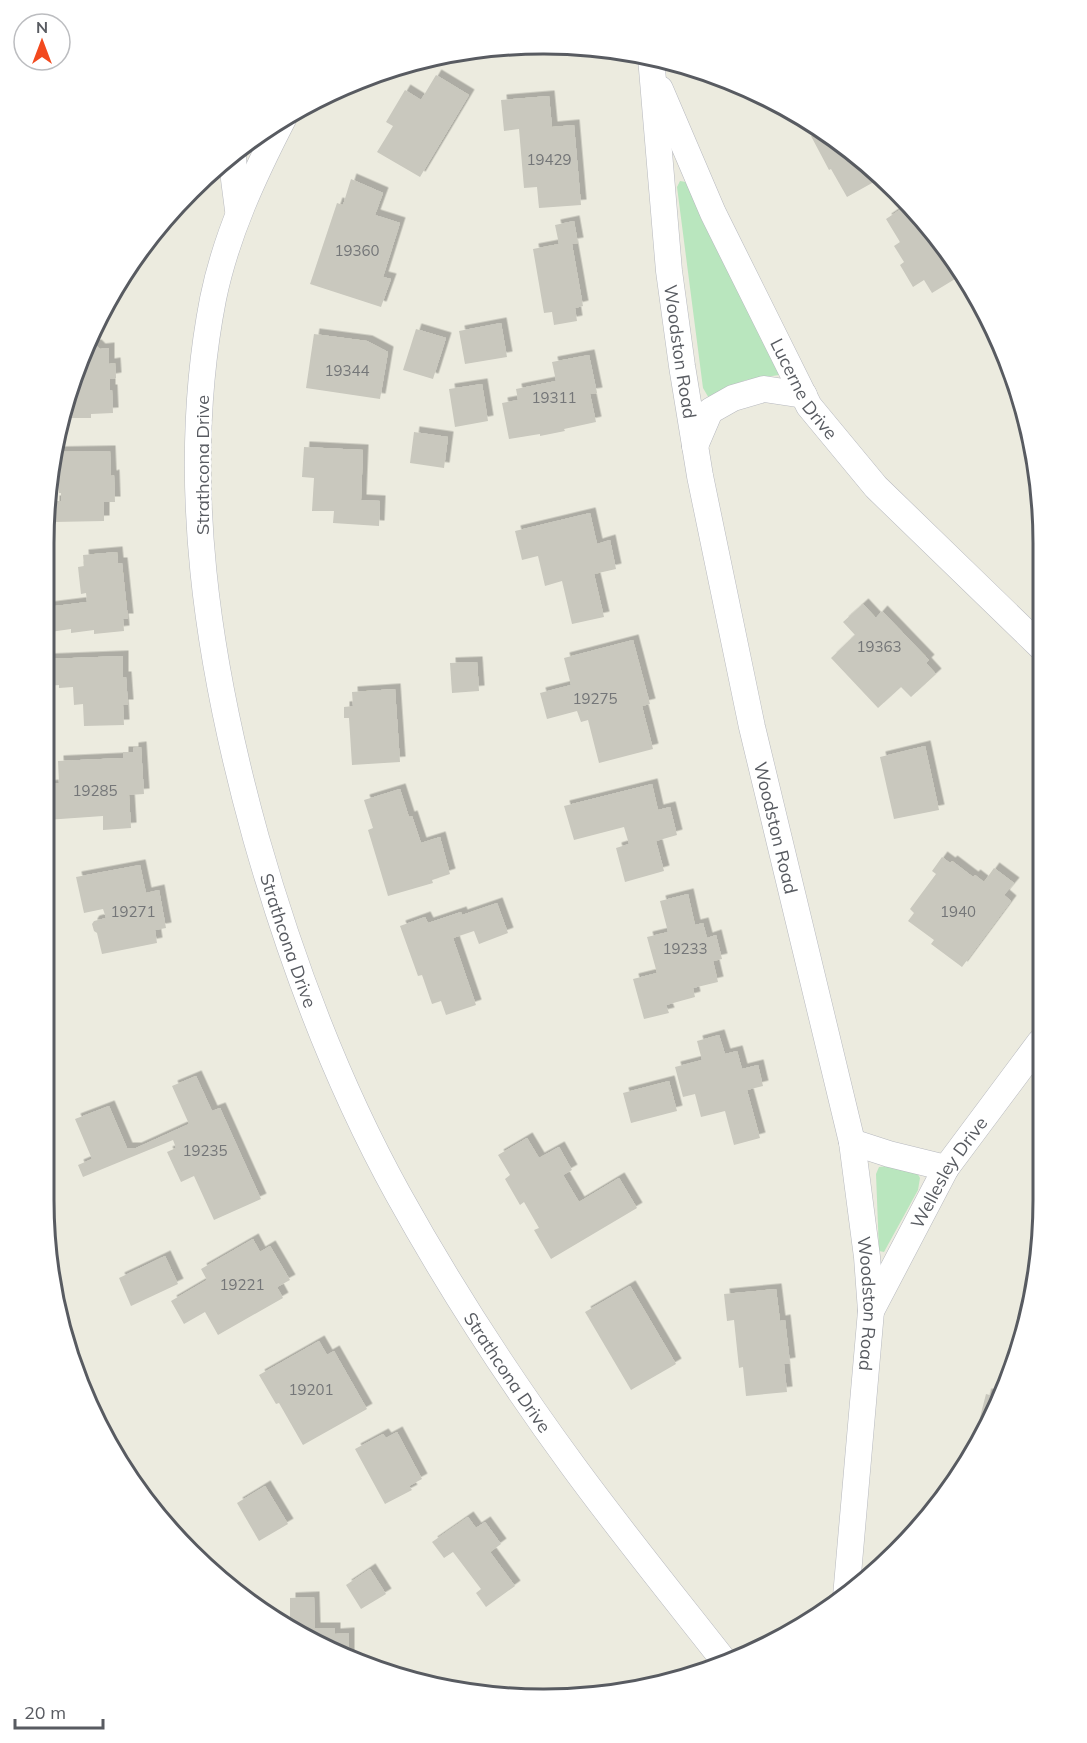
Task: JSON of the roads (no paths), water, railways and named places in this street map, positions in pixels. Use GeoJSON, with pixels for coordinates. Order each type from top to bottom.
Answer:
{"type":"FeatureCollection","features":[{"type":"Feature","properties":{"kind":"street","name":"Woodston Road"},"geometry":{"type":"LineString","coordinates":[[651,66],[669,271],[695,446],[753,727],[852,1142],[867,1257],[871,1311],[847,1583]]}},
{"type":"Feature","properties":{"kind":"street","name":"Lucerne Drive"},"geometry":{"type":"LineString","coordinates":[[652,66],[713,213],[809,406],[876,488],[1033,639]]}},
{"type":"Feature","properties":{"kind":"street","name":"Strathcona Drive"},"geometry":{"type":"LineString","coordinates":[[275,134],[255,172],[229,240],[213,297],[203,366],[199,432],[199,516],[208,612],[222,697],[243,789],[273,898],[305,990],[332,1058],[391,1180],[431,1251],[501,1362],[573,1466],[720,1656]]}},
{"type":"Feature","properties":{"kind":"street"},"geometry":{"type":"LineString","coordinates":[[233,165],[239,214]]}},
{"type":"Feature","properties":{"kind":"street"},"geometry":{"type":"LineString","coordinates":[[695,446],[710,411],[733,398],[764,389],[804,395]]}},
{"type":"Feature","properties":{"kind":"street","name":"Wellesley Drive"},"geometry":{"type":"LineString","coordinates":[[871,1311],[946,1168],[1033,1051]]}},
{"type":"Feature","properties":{"kind":"street"},"geometry":{"type":"LineString","coordinates":[[852,1142],[946,1168]]}}]}
